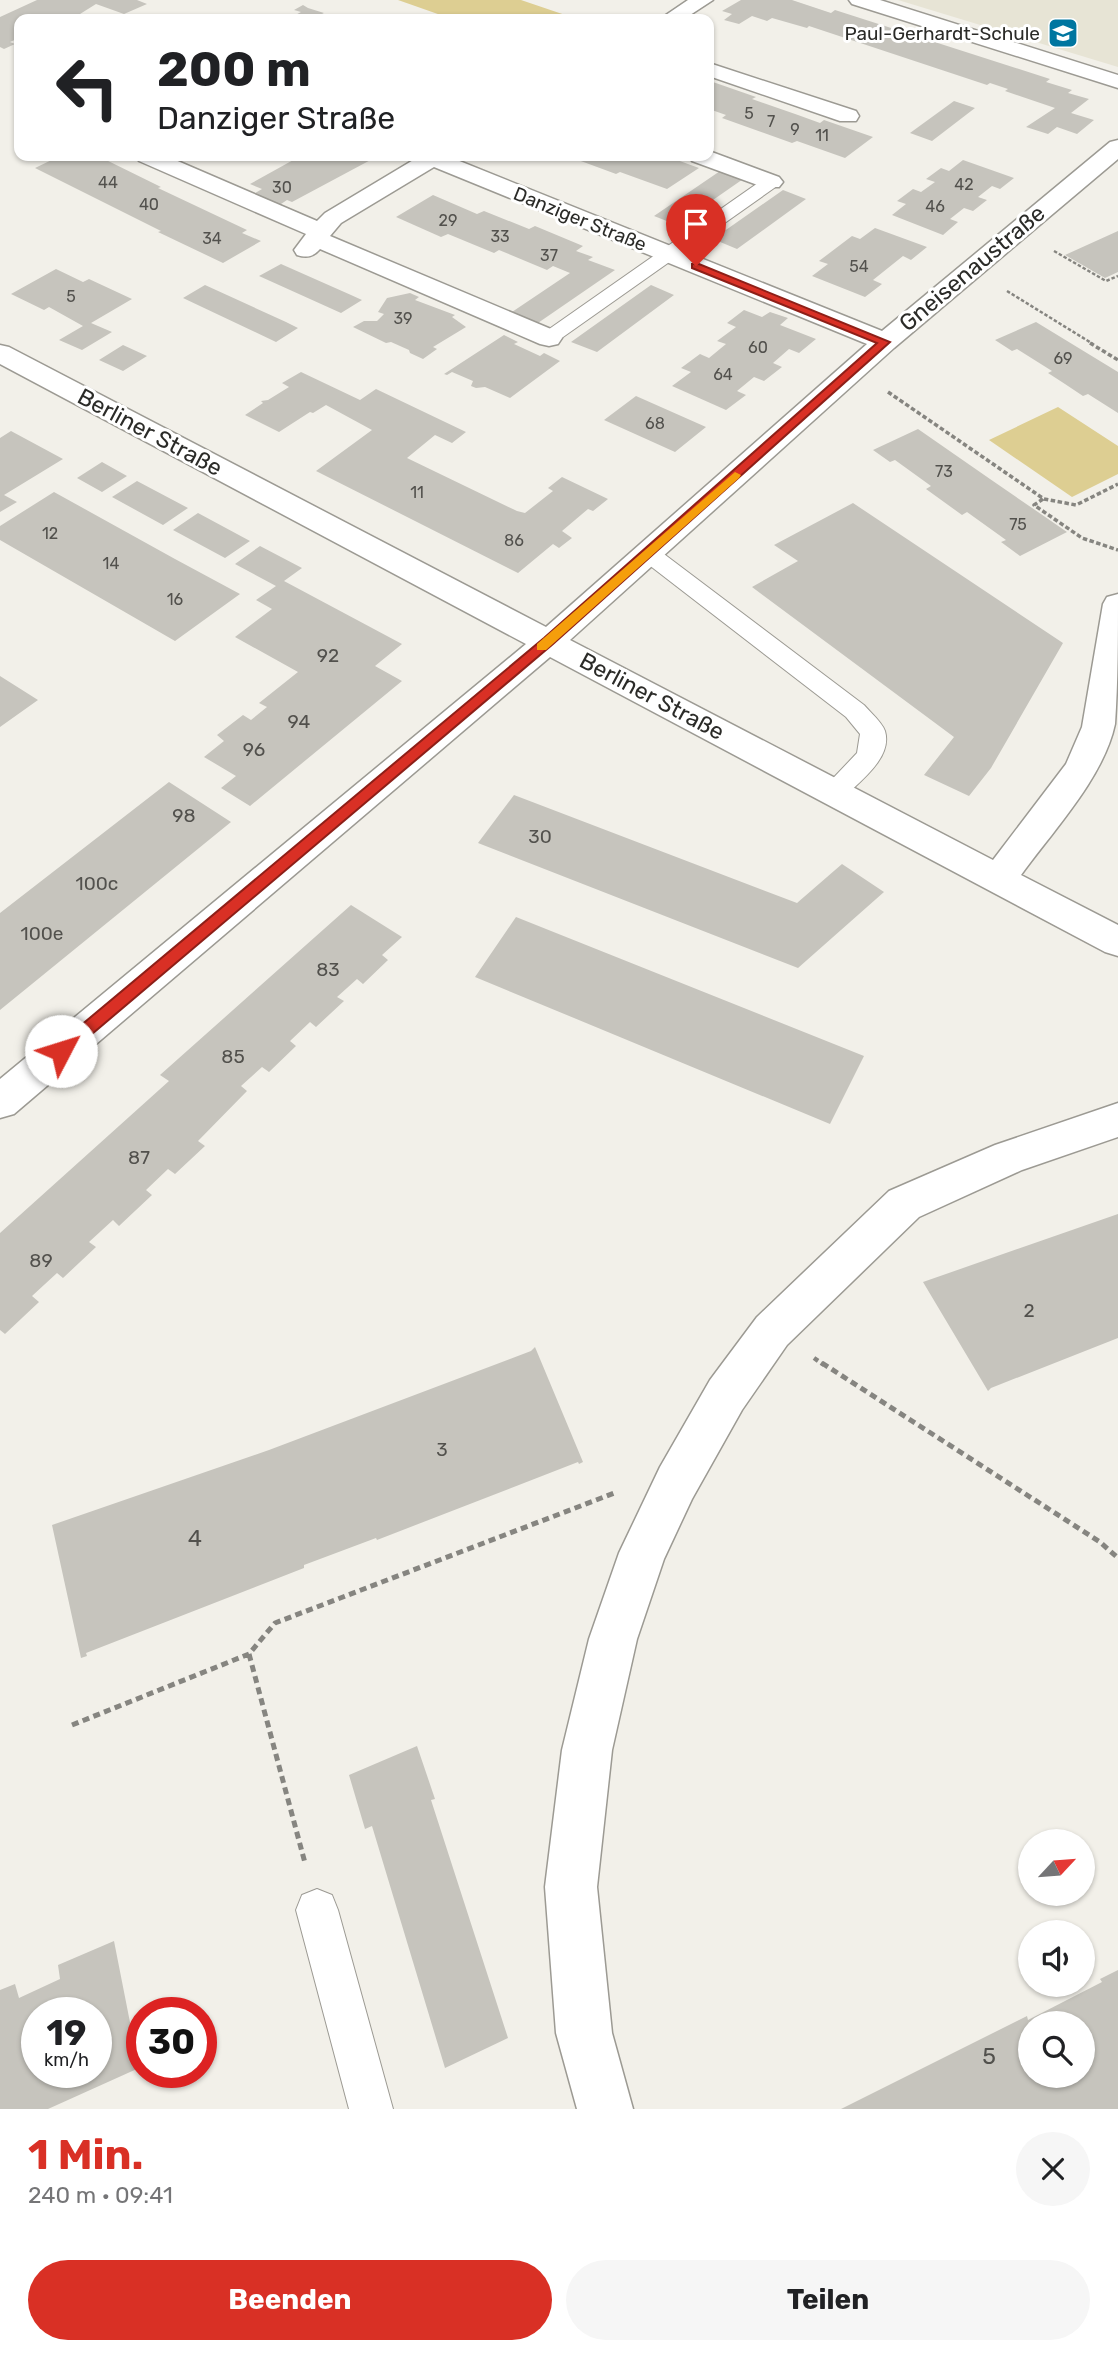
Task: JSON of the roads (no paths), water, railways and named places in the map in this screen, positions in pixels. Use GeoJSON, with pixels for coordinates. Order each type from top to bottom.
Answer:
{"type":"FeatureCollection","features":[{"type":"Feature","properties":{"kind":"street"},"geometry":{"type":"LineString","coordinates":[[678,14],[702,0]]}},
{"type":"Feature","properties":{"kind":"street"},"geometry":{"type":"LineString","coordinates":[[859,0],[1118,82]]}},
{"type":"Feature","properties":{"kind":"street"},"geometry":{"type":"LineString","coordinates":[[714,71],[848,117]]}},
{"type":"Feature","properties":{"kind":"street","name":"Gneisenaustraße"},"geometry":{"type":"LineString","coordinates":[[0,1102],[549,641],[885,342],[1118,147]]}},
{"type":"Feature","properties":{"kind":"street"},"geometry":{"type":"LineString","coordinates":[[157,161],[315,240],[549,338]]}},
{"type":"Feature","properties":{"kind":"street","name":"Danziger Straße"},"geometry":{"type":"LineString","coordinates":[[315,240],[333,218],[427,161]]}},
{"type":"Feature","properties":{"kind":"street","name":"Danziger Straße"},"geometry":{"type":"LineString","coordinates":[[444,161],[885,342]]}},
{"type":"Feature","properties":{"kind":"street"},"geometry":{"type":"LineString","coordinates":[[714,161],[771,182]]}},
{"type":"Feature","properties":{"kind":"street","name":"Berliner Straße"},"geometry":{"type":"LineString","coordinates":[[0,353],[1118,942]]}},
{"type":"Feature","properties":{"kind":"street"},"geometry":{"type":"LineString","coordinates":[[999,879],[1081,768],[1098,727],[1118,604]]}},
{"type":"Feature","properties":{"kind":"street"},"geometry":{"type":"LineString","coordinates":[[605,2109],[584,2033],[571,1887],[587,1750],[613,1639],[643,1553],[676,1483],[726,1395],[772,1331],[904,1204],[1009,1157],[1118,1120]]}},
{"type":"Feature","properties":{"kind":"lane"},"geometry":{"type":"LineString","coordinates":[[549,338],[670,256],[771,182]]}},
{"type":"Feature","properties":{"kind":"lane"},"geometry":{"type":"LineString","coordinates":[[648,553],[855,711],[873,732],[869,756],[833,792]]}},
{"type":"Feature","properties":{"kind":"lane"},"geometry":{"type":"LineString","coordinates":[[317,1910],[371,2109]]}},
{"type":"Feature","properties":{"kind":"place","name":"Paul-Gerhardt-Schule"},"geometry":{"type":"Point","coordinates":[1063,33]}}]}
